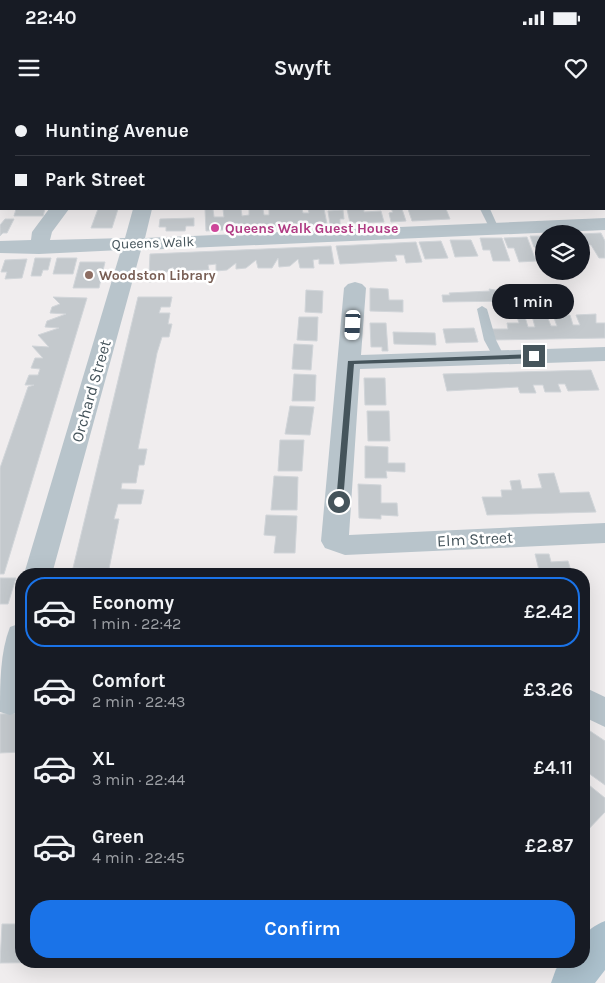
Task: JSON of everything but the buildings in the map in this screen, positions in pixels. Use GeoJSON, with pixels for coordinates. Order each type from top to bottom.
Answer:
{"type":"FeatureCollection","features":[{"type":"Feature","properties":{"kind":"main road"},"geometry":{"type":"LineString","coordinates":[[590,958],[605,940]]}},
{"type":"Feature","properties":{"kind":"main road"},"geometry":{"type":"LineString","coordinates":[[570,983],[582,968]]}},
{"type":"Feature","properties":{"kind":"street"},"geometry":{"type":"LineString","coordinates":[[40,248],[42,232],[58,210]]}},
{"type":"Feature","properties":{"kind":"street","name":"Orchard Street"},"geometry":{"type":"LineString","coordinates":[[40,568],[142,210]]}},
{"type":"Feature","properties":{"kind":"street","name":"Queens Walk"},"geometry":{"type":"LineString","coordinates":[[0,247],[40,248],[605,224]]}},
{"type":"Feature","properties":{"kind":"street"},"geometry":{"type":"LineString","coordinates":[[355,288],[350,362],[605,354]]}},
{"type":"Feature","properties":{"kind":"street","name":"Elm Street"},"geometry":{"type":"LineString","coordinates":[[350,362],[335,541],[344,545],[605,533]]}},
{"type":"Feature","properties":{"kind":"street"},"geometry":{"type":"LineString","coordinates":[[10,702],[15,672]]}},
{"type":"Feature","properties":{"kind":"street"},"geometry":{"type":"LineString","coordinates":[[590,704],[605,714]]}},
{"type":"Feature","properties":{"kind":"lane"},"geometry":{"type":"LineString","coordinates":[[485,210],[494,229]]}},
{"type":"Feature","properties":{"kind":"lane"},"geometry":{"type":"LineString","coordinates":[[482,309],[490,340],[499,358]]}},
{"type":"Feature","properties":{"kind":"place","name":"Queens Walk Guest House"},"geometry":{"type":"Point","coordinates":[215,228]}},
{"type":"Feature","properties":{"kind":"place","name":"Woodston Library"},"geometry":{"type":"Point","coordinates":[89,275]}},
{"type":"Feature","properties":{"kind":"route"},"geometry":{"type":"LineString","coordinates":[[339,502],[350,362],[534,356]]}}]}
